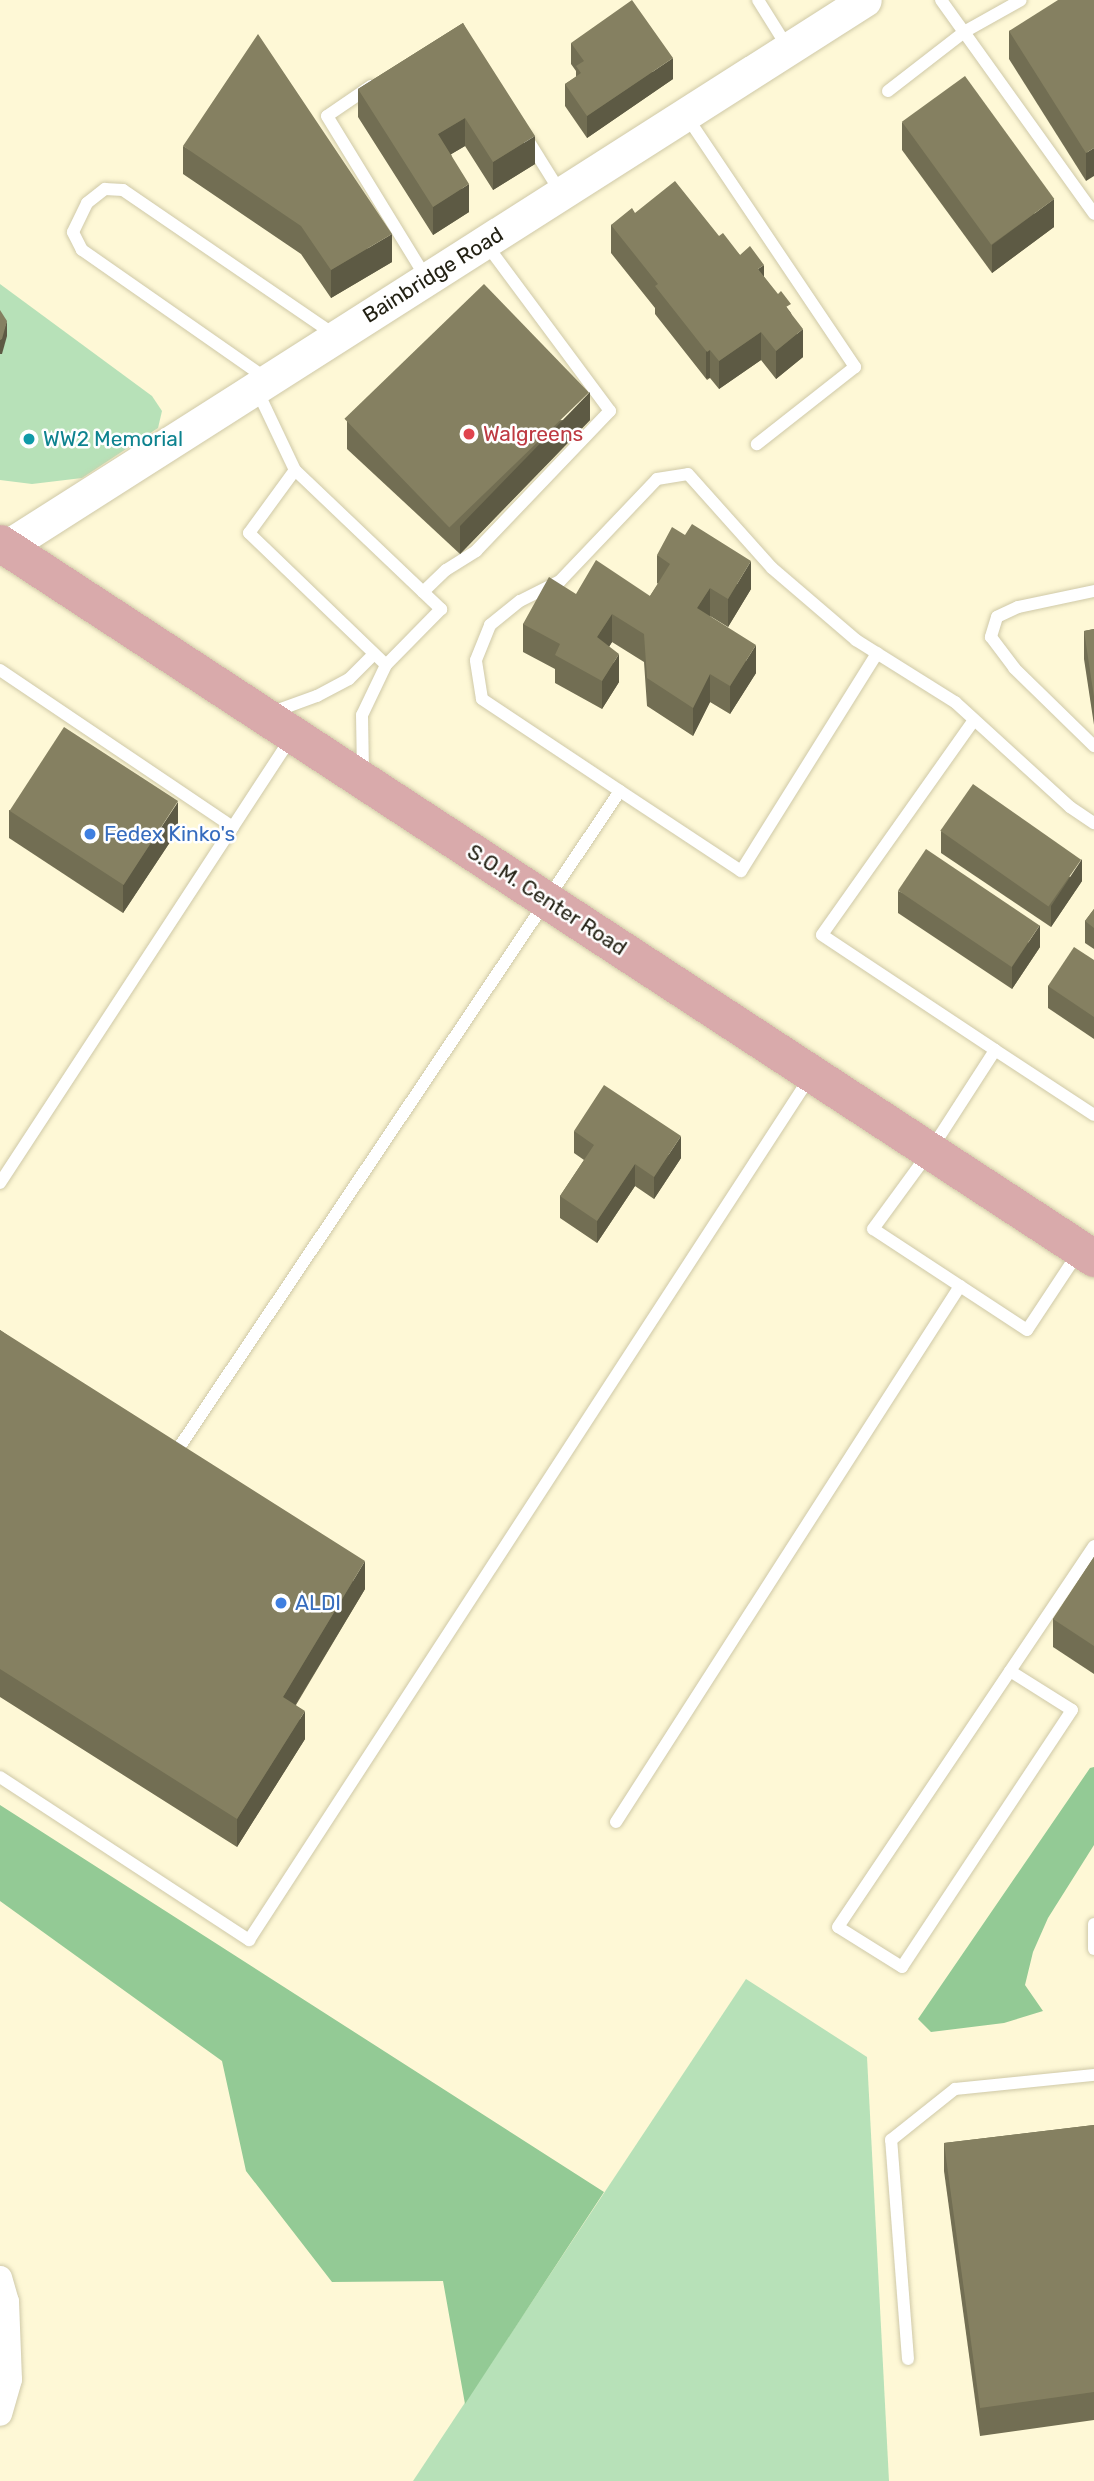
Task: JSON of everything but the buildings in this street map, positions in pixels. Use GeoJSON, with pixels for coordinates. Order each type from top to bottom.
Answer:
{"type":"FeatureCollection","features":[{"type":"Feature","properties":{"kind":"main road","name":"S.O.M. Center Road"},"geometry":{"type":"LineString","coordinates":[[2,546],[1087,1254]]}},
{"type":"Feature","properties":{"kind":"street","name":"Bainbridge Road"},"geometry":{"type":"LineString","coordinates":[[2,546],[262,384],[865,0]]}},
{"type":"Feature","properties":{"kind":"street"},"geometry":{"type":"LineString","coordinates":[[0,2277],[7,2301],[10,2379],[0,2414]]}},
{"type":"Feature","properties":{"kind":"lane"},"geometry":{"type":"LineString","coordinates":[[758,0],[789,49]]}},
{"type":"Feature","properties":{"kind":"lane"},"geometry":{"type":"LineString","coordinates":[[941,0],[1094,214]]}},
{"type":"Feature","properties":{"kind":"lane"},"geometry":{"type":"LineString","coordinates":[[888,91],[964,32],[1021,0]]}},
{"type":"Feature","properties":{"kind":"lane"},"geometry":{"type":"LineString","coordinates":[[387,75],[327,116],[427,279]]}},
{"type":"Feature","properties":{"kind":"lane"},"geometry":{"type":"LineString","coordinates":[[685,114],[855,367],[757,444]]}},
{"type":"Feature","properties":{"kind":"lane"},"geometry":{"type":"LineString","coordinates":[[518,124],[562,193]]}},
{"type":"Feature","properties":{"kind":"lane"},"geometry":{"type":"LineString","coordinates":[[336,337],[307,314],[123,190],[105,189],[87,203],[73,232],[82,250],[262,384],[295,470],[441,609],[386,665],[359,720],[363,780]]}},
{"type":"Feature","properties":{"kind":"lane"},"geometry":{"type":"LineString","coordinates":[[424,592],[446,570],[476,551],[610,411],[485,242]]}},
{"type":"Feature","properties":{"kind":"lane"},"geometry":{"type":"LineString","coordinates":[[295,470],[250,533],[386,665]]}},
{"type":"Feature","properties":{"kind":"lane"},"geometry":{"type":"LineString","coordinates":[[877,653],[741,871],[482,699],[476,660],[490,625],[520,601],[560,581],[657,479],[688,474],[772,568],[856,640],[877,653],[955,702],[1070,807],[1094,823]]}},
{"type":"Feature","properties":{"kind":"lane"},"geometry":{"type":"LineString","coordinates":[[1094,591],[1018,607],[997,617],[991,637],[1014,668],[1094,746]]}},
{"type":"Feature","properties":{"kind":"lane"},"geometry":{"type":"LineString","coordinates":[[0,1183],[233,827],[279,725],[317,696],[349,679],[374,654]]}},
{"type":"Feature","properties":{"kind":"lane"},"geometry":{"type":"LineString","coordinates":[[0,670],[233,827]]}},
{"type":"Feature","properties":{"kind":"lane"},"geometry":{"type":"LineString","coordinates":[[974,720],[822,935],[1094,1115]]}},
{"type":"Feature","properties":{"kind":"lane"},"geometry":{"type":"LineString","coordinates":[[180,1446],[620,791]]}},
{"type":"Feature","properties":{"kind":"lane"},"geometry":{"type":"LineString","coordinates":[[995,1050],[930,1151],[873,1229],[1027,1330],[1087,1254]]}},
{"type":"Feature","properties":{"kind":"lane"},"geometry":{"type":"LineString","coordinates":[[0,1777],[250,1940],[812,1074]]}},
{"type":"Feature","properties":{"kind":"lane"},"geometry":{"type":"LineString","coordinates":[[616,1822],[960,1286]]}},
{"type":"Feature","properties":{"kind":"lane"},"geometry":{"type":"LineString","coordinates":[[1010,1671],[1072,1710],[902,1968],[838,1927],[1010,1671],[1094,1546]]}},
{"type":"Feature","properties":{"kind":"lane"},"geometry":{"type":"LineString","coordinates":[[1094,1924],[1094,1949]]}},
{"type":"Feature","properties":{"kind":"lane"},"geometry":{"type":"LineString","coordinates":[[908,2359],[891,2140],[955,2089],[1094,2076]]}},
{"type":"Feature","properties":{"kind":"green space"},"geometry":{"type":"Polygon","coordinates":[[[0,284],[152,396],[162,411],[158,428],[82,478],[32,484],[0,480],[0,284]]]}},
{"type":"Feature","properties":{"kind":"green space"},"geometry":{"type":"Polygon","coordinates":[[[1094,1767],[1094,1845],[1048,1918],[1033,1952],[1025,1985],[1043,2011],[1004,2023],[931,2032],[918,2019],[1090,1768],[1094,1767]]]}},
{"type":"Feature","properties":{"kind":"green space"},"geometry":{"type":"Polygon","coordinates":[[[0,1805],[604,2192],[465,2404],[443,2281],[332,2282],[246,2171],[222,2061],[0,1901],[0,1805]]]}},
{"type":"Feature","properties":{"kind":"green space"},"geometry":{"type":"Polygon","coordinates":[[[746,1979],[867,2057],[889,2481],[413,2481],[746,1979]]]}},
{"type":"Feature","properties":{"kind":"place","name":"Walgreens"},"geometry":{"type":"Point","coordinates":[469,434]}},
{"type":"Feature","properties":{"kind":"place","name":"WW2 Memorial"},"geometry":{"type":"Point","coordinates":[29,439]}},
{"type":"Feature","properties":{"kind":"place","name":"Fedex Kinko's"},"geometry":{"type":"Point","coordinates":[90,834]}},
{"type":"Feature","properties":{"kind":"place","name":"ALDI"},"geometry":{"type":"Point","coordinates":[281,1603]}}]}
